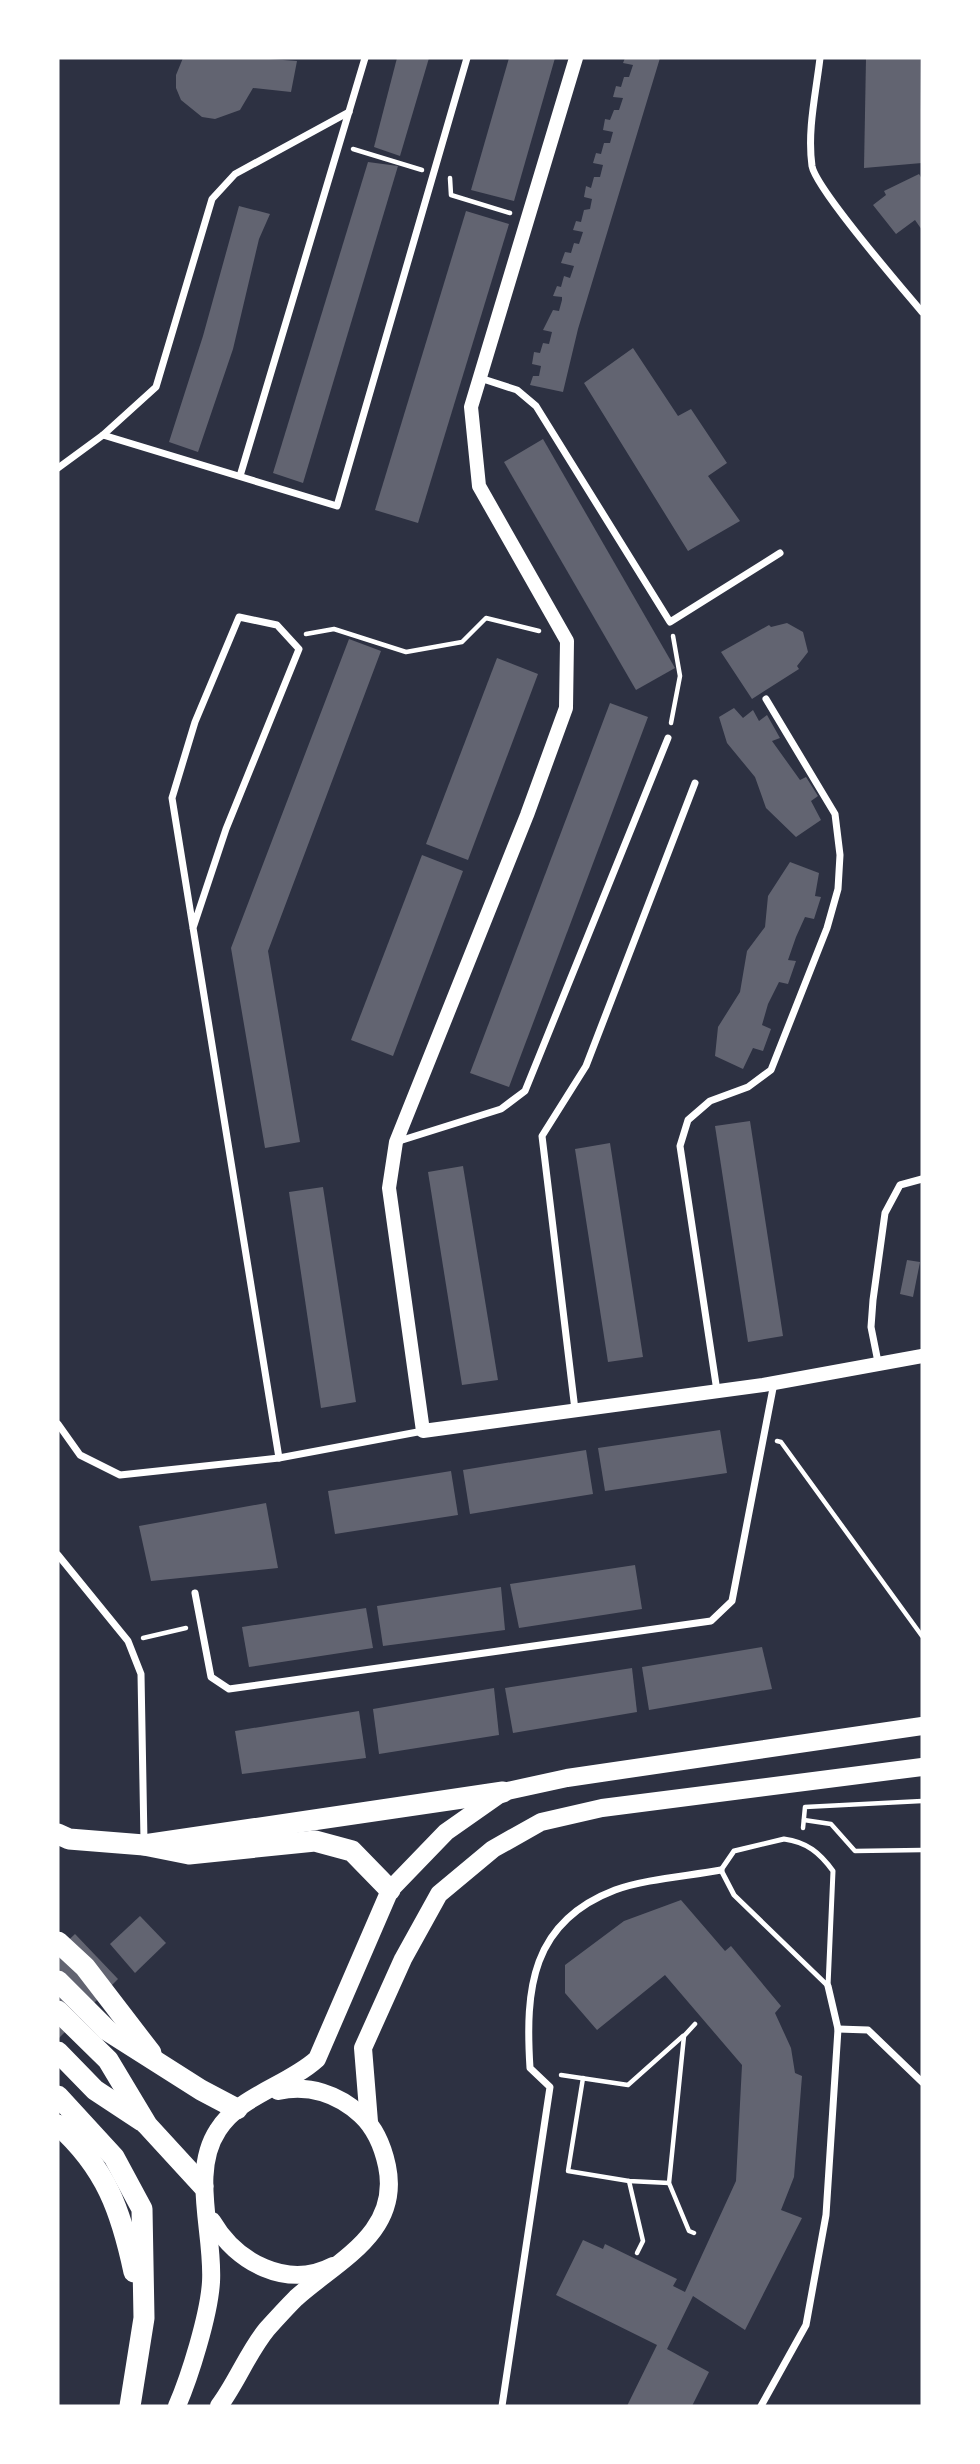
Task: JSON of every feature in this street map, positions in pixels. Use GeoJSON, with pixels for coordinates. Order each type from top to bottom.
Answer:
{"type":"FeatureCollection","features":[{"type":"Feature","properties":{"kind":"highway"},"geometry":{"type":"LineString","coordinates":[[144,1845],[503,1793]]}},
{"type":"Feature","properties":{"kind":"highway"},"geometry":{"type":"LineString","coordinates":[[58,1834],[69,1839],[144,1845],[189,1854],[315,1841],[352,1851],[390,1890]]}},
{"type":"Feature","properties":{"kind":"highway"},"geometry":{"type":"LineString","coordinates":[[58,1942],[85,1966],[159,2063]]}},
{"type":"Feature","properties":{"kind":"highway"},"geometry":{"type":"LineString","coordinates":[[58,1981],[108,2032],[201,2090],[237,2109]]}},
{"type":"Feature","properties":{"kind":"highway"},"geometry":{"type":"LineString","coordinates":[[58,2011],[108,2060],[147,2125],[202,2186]]}},
{"type":"Feature","properties":{"kind":"highway"},"geometry":{"type":"LineString","coordinates":[[58,2052],[95,2090],[147,2125]]}},
{"type":"Feature","properties":{"kind":"highway"},"geometry":{"type":"LineString","coordinates":[[58,2096],[114,2157],[142,2209],[144,2318],[130,2406]]}},
{"type":"Feature","properties":{"kind":"highway"},"geometry":{"type":"LineString","coordinates":[[58,2126],[77,2142],[116,2200],[144,2318]]}},
{"type":"Feature","properties":{"kind":"main road"},"geometry":{"type":"LineString","coordinates":[[576,58],[471,407],[479,486],[567,641],[566,708],[522,828],[397,1142],[388,1188],[423,1432],[774,1383],[922,1356]]}},
{"type":"Feature","properties":{"kind":"main road"},"geometry":{"type":"LineString","coordinates":[[177,2406],[185,2389],[211,2286],[208,2215],[202,2186],[205,2157],[218,2130],[237,2109],[303,2072],[317,2059],[390,1890],[446,1832],[503,1793],[567,1778],[922,1726]]}},
{"type":"Feature","properties":{"kind":"main road"},"geometry":{"type":"LineString","coordinates":[[369,2122],[363,2048],[403,1958],[439,1894],[493,1849],[541,1822],[602,1808],[922,1766]]}},
{"type":"Feature","properties":{"kind":"main road"},"geometry":{"type":"LineString","coordinates":[[219,2406],[265,2332],[297,2298],[352,2256],[373,2235],[386,2208],[388,2188],[384,2148],[369,2122],[347,2103],[320,2091],[291,2088],[263,2094]]}},
{"type":"Feature","properties":{"kind":"main road"},"geometry":{"type":"LineString","coordinates":[[208,2215],[230,2246],[244,2259],[270,2271],[298,2275],[317,2271],[352,2256]]}},
{"type":"Feature","properties":{"kind":"street"},"geometry":{"type":"LineString","coordinates":[[240,476],[365,58]]}},
{"type":"Feature","properties":{"kind":"street"},"geometry":{"type":"LineString","coordinates":[[103,435],[337,506],[467,58]]}},
{"type":"Feature","properties":{"kind":"street"},"geometry":{"type":"LineString","coordinates":[[820,58],[811,132],[812,169],[827,194],[922,313]]}},
{"type":"Feature","properties":{"kind":"street"},"geometry":{"type":"LineString","coordinates":[[58,468],[103,435],[156,387],[212,199],[235,174],[349,112]]}},
{"type":"Feature","properties":{"kind":"street"},"geometry":{"type":"LineString","coordinates":[[480,378],[517,390],[536,406],[670,622],[780,553]]}},
{"type":"Feature","properties":{"kind":"street"},"geometry":{"type":"LineString","coordinates":[[193,928],[226,829],[299,649],[276,625],[239,617],[195,722],[172,798],[193,928],[279,1458]]}},
{"type":"Feature","properties":{"kind":"street"},"geometry":{"type":"LineString","coordinates":[[717,1391],[680,1146],[688,1120],[710,1101],[748,1087],[771,1070],[828,928],[838,889],[840,855],[835,814],[766,699]]}},
{"type":"Feature","properties":{"kind":"street"},"geometry":{"type":"LineString","coordinates":[[397,1142],[501,1109],[525,1091],[667,738]]}},
{"type":"Feature","properties":{"kind":"street"},"geometry":{"type":"LineString","coordinates":[[575,1410],[542,1136],[586,1066],[695,783]]}},
{"type":"Feature","properties":{"kind":"street"},"geometry":{"type":"LineString","coordinates":[[878,1362],[871,1327],[885,1213],[900,1185],[922,1179]]}},
{"type":"Feature","properties":{"kind":"street"},"geometry":{"type":"LineString","coordinates":[[195,1593],[211,1677],[229,1689],[711,1621],[733,1601],[774,1383]]}},
{"type":"Feature","properties":{"kind":"street"},"geometry":{"type":"LineString","coordinates":[[58,1424],[80,1455],[120,1475],[279,1458],[423,1432]]}},
{"type":"Feature","properties":{"kind":"street"},"geometry":{"type":"LineString","coordinates":[[58,1555],[128,1641],[141,1674],[144,1845]]}},
{"type":"Feature","properties":{"kind":"street"},"geometry":{"type":"LineString","coordinates":[[502,2406],[550,2088],[530,2068],[528,2039],[533,1985],[545,1944],[568,1915],[616,1890],[721,1870]]}},
{"type":"Feature","properties":{"kind":"street"},"geometry":{"type":"LineString","coordinates":[[761,2406],[806,2325],[828,2203],[832,2074],[838,2029],[828,1986]]}},
{"type":"Feature","properties":{"kind":"street"},"geometry":{"type":"LineString","coordinates":[[838,2029],[868,2030],[922,2082]]}},
{"type":"Feature","properties":{"kind":"lane"},"geometry":{"type":"LineString","coordinates":[[784,1839],[801,1841],[822,1857],[833,1871],[828,1986],[734,1895],[721,1870],[734,1851],[784,1839]]}},
{"type":"Feature","properties":{"kind":"path"},"geometry":{"type":"LineString","coordinates":[[339,146],[450,178],[451,195],[528,218]]}},
{"type":"Feature","properties":{"kind":"path"},"geometry":{"type":"LineString","coordinates":[[288,637],[334,629],[406,652],[462,642],[486,618],[564,636]]}},
{"type":"Feature","properties":{"kind":"path"},"geometry":{"type":"LineString","coordinates":[[667,738],[677,701],[680,676],[670,622]]}},
{"type":"Feature","properties":{"kind":"path"},"geometry":{"type":"LineString","coordinates":[[762,1437],[781,1442],[922,1636]]}},
{"type":"Feature","properties":{"kind":"path"},"geometry":{"type":"LineString","coordinates":[[128,1641],[200,1625]]}},
{"type":"Feature","properties":{"kind":"path"},"geometry":{"type":"LineString","coordinates":[[801,1841],[805,1807],[922,1801]]}},
{"type":"Feature","properties":{"kind":"path"},"geometry":{"type":"LineString","coordinates":[[804,1820],[831,1824],[855,1851],[922,1850]]}},
{"type":"Feature","properties":{"kind":"path"},"geometry":{"type":"LineString","coordinates":[[551,2074],[628,2085],[695,2024]]}},
{"type":"Feature","properties":{"kind":"path"},"geometry":{"type":"LineString","coordinates":[[684,2036],[670,2183],[689,2231],[694,2233]]}},
{"type":"Feature","properties":{"kind":"path"},"geometry":{"type":"LineString","coordinates":[[583,2078],[568,2171],[629,2181],[670,2183]]}},
{"type":"Feature","properties":{"kind":"path"},"geometry":{"type":"LineString","coordinates":[[629,2181],[643,2241],[637,2253]]}},
{"type":"Feature","properties":{"kind":"building"},"geometry":{"type":"Polygon","coordinates":[[[183,58],[297,61],[291,92],[253,88],[240,110],[215,119],[202,117],[181,100],[176,88],[176,75],[183,58]]]}},
{"type":"Feature","properties":{"kind":"building"},"geometry":{"type":"Polygon","coordinates":[[[397,58],[429,58],[400,156],[374,147],[397,58]]]}},
{"type":"Feature","properties":{"kind":"building"},"geometry":{"type":"Polygon","coordinates":[[[509,58],[555,58],[514,201],[471,190],[509,58]]]}},
{"type":"Feature","properties":{"kind":"building"},"geometry":{"type":"Polygon","coordinates":[[[625,58],[660,58],[578,329],[563,392],[530,385],[533,376],[539,376],[541,366],[532,364],[534,352],[540,353],[543,343],[549,344],[552,332],[543,330],[553,310],[559,311],[562,300],[562,297],[553,296],[557,286],[561,287],[564,276],[570,278],[574,266],[561,263],[565,252],[571,253],[574,243],[579,244],[583,232],[573,230],[576,221],[581,222],[584,210],[590,209],[592,199],[584,197],[586,186],[591,188],[594,177],[600,177],[603,165],[593,163],[596,153],[601,154],[604,143],[610,143],[613,132],[603,130],[605,119],[610,120],[614,110],[619,110],[623,98],[613,97],[616,86],[621,87],[624,77],[629,77],[633,65],[623,63],[625,58]]]}},
{"type":"Feature","properties":{"kind":"building"},"geometry":{"type":"Polygon","coordinates":[[[866,58],[920,58],[922,163],[864,168],[866,58]]]}},
{"type":"Feature","properties":{"kind":"building"},"geometry":{"type":"Polygon","coordinates":[[[368,162],[398,166],[303,483],[273,473],[368,162]]]}},
{"type":"Feature","properties":{"kind":"building"},"geometry":{"type":"Polygon","coordinates":[[[919,174],[922,179],[922,230],[915,220],[896,234],[873,205],[886,195],[884,191],[919,174]]]}},
{"type":"Feature","properties":{"kind":"building"},"geometry":{"type":"Polygon","coordinates":[[[239,206],[270,214],[259,239],[233,349],[198,452],[169,442],[203,336],[239,206]]]}},
{"type":"Feature","properties":{"kind":"building"},"geometry":{"type":"Polygon","coordinates":[[[466,211],[509,224],[418,523],[375,510],[466,211]]]}},
{"type":"Feature","properties":{"kind":"building"},"geometry":{"type":"Polygon","coordinates":[[[633,348],[678,416],[691,409],[727,463],[708,476],[740,521],[688,551],[584,383],[633,348]]]}},
{"type":"Feature","properties":{"kind":"building"},"geometry":{"type":"Polygon","coordinates":[[[543,439],[675,668],[636,690],[504,462],[543,439]]]}},
{"type":"Feature","properties":{"kind":"building"},"geometry":{"type":"Polygon","coordinates":[[[787,623],[803,632],[808,652],[797,666],[799,669],[752,699],[721,652],[769,625],[771,627],[787,623]]]}},
{"type":"Feature","properties":{"kind":"building"},"geometry":{"type":"Polygon","coordinates":[[[349,639],[381,651],[268,951],[300,1142],[265,1148],[231,948],[349,639]]]}},
{"type":"Feature","properties":{"kind":"building"},"geometry":{"type":"Polygon","coordinates":[[[497,658],[538,674],[468,860],[426,844],[497,658]]]}},
{"type":"Feature","properties":{"kind":"building"},"geometry":{"type":"Polygon","coordinates":[[[610,703],[648,717],[509,1087],[470,1073],[610,703]]]}},
{"type":"Feature","properties":{"kind":"building"},"geometry":{"type":"Polygon","coordinates":[[[734,708],[743,718],[753,710],[759,721],[767,715],[780,738],[772,741],[800,780],[806,777],[818,796],[811,801],[821,820],[796,837],[766,808],[755,777],[727,743],[719,717],[734,708]]]}},
{"type":"Feature","properties":{"kind":"building"},"geometry":{"type":"Polygon","coordinates":[[[422,855],[463,871],[393,1056],[351,1040],[422,855]]]}},
{"type":"Feature","properties":{"kind":"building"},"geometry":{"type":"Polygon","coordinates":[[[790,862],[819,873],[815,896],[821,897],[814,919],[805,917],[796,937],[788,960],[796,961],[788,984],[779,982],[768,1004],[762,1025],[771,1029],[763,1051],[753,1048],[743,1069],[715,1056],[718,1027],[740,992],[747,951],[765,927],[768,896],[790,862]]]}},
{"type":"Feature","properties":{"kind":"building"},"geometry":{"type":"Polygon","coordinates":[[[750,1121],[783,1336],[748,1342],[715,1126],[750,1121]]]}},
{"type":"Feature","properties":{"kind":"building"},"geometry":{"type":"Polygon","coordinates":[[[610,1143],[643,1357],[608,1362],[575,1149],[610,1143]]]}},
{"type":"Feature","properties":{"kind":"building"},"geometry":{"type":"Polygon","coordinates":[[[463,1166],[498,1380],[462,1385],[428,1172],[463,1166]]]}},
{"type":"Feature","properties":{"kind":"building"},"geometry":{"type":"Polygon","coordinates":[[[323,1187],[356,1402],[321,1408],[289,1192],[323,1187]]]}},
{"type":"Feature","properties":{"kind":"building"},"geometry":{"type":"Polygon","coordinates":[[[907,1260],[920,1262],[913,1297],[900,1294],[907,1260]]]}},
{"type":"Feature","properties":{"kind":"building"},"geometry":{"type":"Polygon","coordinates":[[[720,1430],[727,1473],[605,1491],[598,1448],[720,1430]]]}},
{"type":"Feature","properties":{"kind":"building"},"geometry":{"type":"Polygon","coordinates":[[[586,1450],[593,1494],[470,1514],[463,1470],[586,1450]]]}},
{"type":"Feature","properties":{"kind":"building"},"geometry":{"type":"Polygon","coordinates":[[[451,1471],[458,1515],[335,1534],[328,1491],[451,1471]]]}},
{"type":"Feature","properties":{"kind":"building"},"geometry":{"type":"Polygon","coordinates":[[[266,1503],[278,1568],[151,1581],[139,1526],[266,1503]]]}},
{"type":"Feature","properties":{"kind":"building"},"geometry":{"type":"Polygon","coordinates":[[[635,1565],[642,1609],[519,1628],[510,1584],[635,1565]]]}},
{"type":"Feature","properties":{"kind":"building"},"geometry":{"type":"Polygon","coordinates":[[[501,1587],[505,1630],[383,1646],[377,1606],[501,1587]]]}},
{"type":"Feature","properties":{"kind":"building"},"geometry":{"type":"Polygon","coordinates":[[[366,1608],[373,1648],[249,1667],[242,1627],[366,1608]]]}},
{"type":"Feature","properties":{"kind":"building"},"geometry":{"type":"Polygon","coordinates":[[[762,1647],[772,1689],[649,1710],[642,1667],[762,1647]]]}},
{"type":"Feature","properties":{"kind":"building"},"geometry":{"type":"Polygon","coordinates":[[[632,1668],[637,1712],[513,1733],[505,1688],[632,1668]]]}},
{"type":"Feature","properties":{"kind":"building"},"geometry":{"type":"Polygon","coordinates":[[[494,1688],[499,1735],[379,1754],[373,1709],[494,1688]]]}},
{"type":"Feature","properties":{"kind":"building"},"geometry":{"type":"Polygon","coordinates":[[[359,1711],[366,1758],[242,1774],[235,1731],[359,1711]]]}},
{"type":"Feature","properties":{"kind":"building"},"geometry":{"type":"Polygon","coordinates":[[[681,1900],[725,1951],[731,1946],[781,2006],[775,2013],[791,2048],[795,2073],[802,2076],[794,2177],[781,2210],[802,2218],[745,2330],[693,2296],[667,2349],[709,2372],[692,2406],[627,2406],[657,2345],[556,2295],[583,2240],[603,2249],[605,2244],[677,2279],[673,2286],[685,2292],[736,2181],[742,2065],[665,1975],[597,2030],[565,1993],[565,1965],[624,1921],[681,1900]]]}},
{"type":"Feature","properties":{"kind":"building"},"geometry":{"type":"Polygon","coordinates":[[[140,1916],[166,1943],[135,1973],[110,1944],[140,1916]]]}},
{"type":"Feature","properties":{"kind":"building"},"geometry":{"type":"Polygon","coordinates":[[[75,1934],[118,1979],[58,2039],[58,1950],[75,1934]]]}}]}
